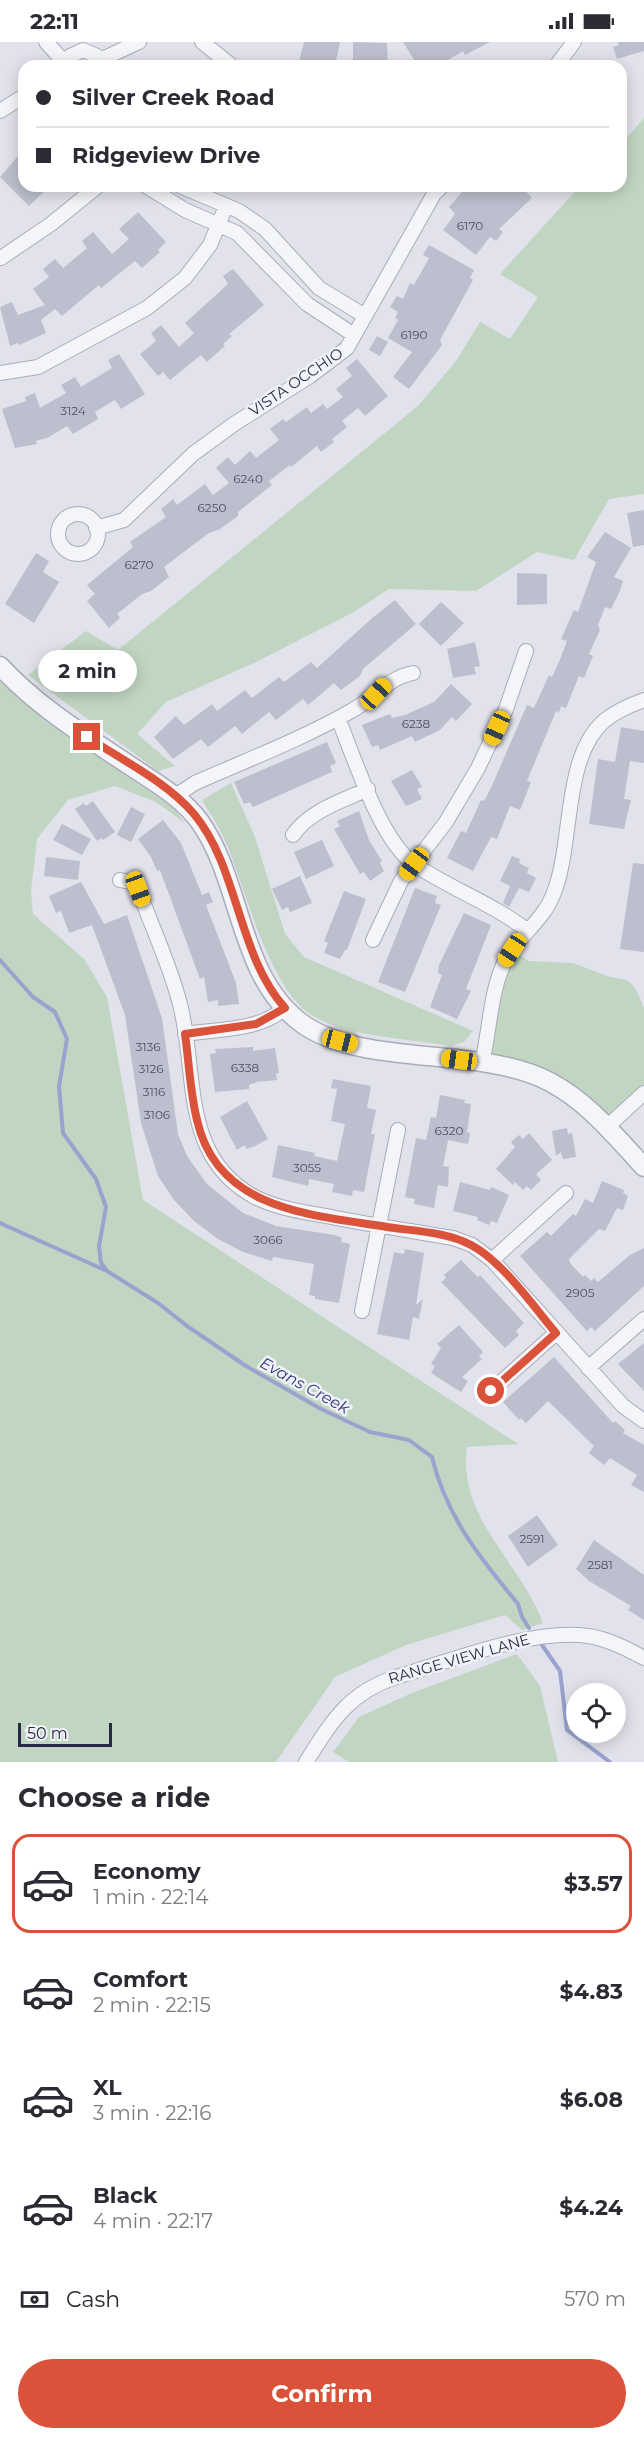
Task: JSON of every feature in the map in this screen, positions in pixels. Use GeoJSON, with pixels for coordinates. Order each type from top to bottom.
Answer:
{"type":"FeatureCollection","features":[{"type":"Feature","properties":{"kind":"street"},"geometry":{"type":"LineString","coordinates":[[46,42],[62,60]]}},
{"type":"Feature","properties":{"kind":"street"},"geometry":{"type":"LineString","coordinates":[[106,60],[139,42]]}},
{"type":"Feature","properties":{"kind":"street"},"geometry":{"type":"LineString","coordinates":[[202,42],[224,60]]}},
{"type":"Feature","properties":{"kind":"street"},"geometry":{"type":"LineString","coordinates":[[560,60],[574,42]]}},
{"type":"Feature","properties":{"kind":"street"},"geometry":{"type":"LineString","coordinates":[[68,60],[80,46],[93,52],[99,60]]}},
{"type":"Feature","properties":{"kind":"street"},"geometry":{"type":"LineString","coordinates":[[0,111],[18,100]]}},
{"type":"Feature","properties":{"kind":"street"},"geometry":{"type":"LineString","coordinates":[[0,258],[51,224],[91,192]]}},
{"type":"Feature","properties":{"kind":"street"},"geometry":{"type":"LineString","coordinates":[[156,192],[185,210],[237,233],[307,304],[354,335]]}},
{"type":"Feature","properties":{"kind":"street"},"geometry":{"type":"LineString","coordinates":[[194,192],[226,206],[265,229],[319,288],[365,316]]}},
{"type":"Feature","properties":{"kind":"street","name":"VISTA OCCHIO"},"geometry":{"type":"LineString","coordinates":[[96,528],[124,520],[194,454],[234,424],[310,376],[347,348],[436,192]]}},
{"type":"Feature","properties":{"kind":"street"},"geometry":{"type":"LineString","coordinates":[[0,373],[38,367],[147,308],[184,278],[210,245],[226,206]]}},
{"type":"Feature","properties":{"kind":"street"},"geometry":{"type":"LineString","coordinates":[[373,940],[390,900],[446,822],[483,758],[506,710],[526,651]]}},
{"type":"Feature","properties":{"kind":"street"},"geometry":{"type":"LineString","coordinates":[[0,666],[43,707],[175,796],[194,814],[207,834],[258,966],[285,1008],[306,1026],[340,1041],[482,1063],[525,1072],[549,1082],[577,1099],[644,1167]]}},
{"type":"Feature","properties":{"kind":"street"},"geometry":{"type":"LineString","coordinates":[[175,796],[195,783],[338,718],[365,703],[395,677],[413,673]]}},
{"type":"Feature","properties":{"kind":"street"},"geometry":{"type":"LineString","coordinates":[[482,1063],[498,978],[509,955],[544,912],[559,879],[584,750],[603,722],[615,712],[644,700]]}},
{"type":"Feature","properties":{"kind":"street"},"geometry":{"type":"LineString","coordinates":[[338,718],[390,838],[414,864],[497,908],[528,931]]}},
{"type":"Feature","properties":{"kind":"street"},"geometry":{"type":"LineString","coordinates":[[293,835],[299,825],[315,814],[368,789]]}},
{"type":"Feature","properties":{"kind":"street"},"geometry":{"type":"LineString","coordinates":[[120,880],[130,882],[138,889],[176,993],[185,1034],[196,1119],[210,1156],[223,1173],[237,1185],[270,1203],[379,1226],[453,1238],[472,1245],[492,1260],[623,1406],[644,1421]]}},
{"type":"Feature","properties":{"kind":"street"},"geometry":{"type":"LineString","coordinates":[[185,1034],[256,1024],[285,1008]]}},
{"type":"Feature","properties":{"kind":"street"},"geometry":{"type":"LineString","coordinates":[[607,1127],[644,1093]]}},
{"type":"Feature","properties":{"kind":"street"},"geometry":{"type":"LineString","coordinates":[[363,1311],[398,1130]]}},
{"type":"Feature","properties":{"kind":"street"},"geometry":{"type":"LineString","coordinates":[[492,1260],[566,1193]]}},
{"type":"Feature","properties":{"kind":"street"},"geometry":{"type":"LineString","coordinates":[[588,1368],[644,1319]]}},
{"type":"Feature","properties":{"kind":"street"},"geometry":{"type":"LineString","coordinates":[[491,1391],[556,1333]]}},
{"type":"Feature","properties":{"kind":"street","name":"RANGE VIEW LANE"},"geometry":{"type":"LineString","coordinates":[[306,1762],[336,1715],[354,1698],[396,1677],[554,1634],[589,1636],[608,1641],[644,1658]]}},
{"type":"Feature","properties":{"kind":"green space"},"geometry":{"type":"Polygon","coordinates":[[[644,118],[644,494],[609,499],[574,560],[537,552],[476,591],[389,589],[352,613],[256,662],[166,702],[137,734],[175,766],[158,771],[28,675],[86,631],[118,650],[418,406],[456,361],[480,322],[510,339],[538,297],[500,274],[575,192],[627,192],[627,138],[644,118]]]}},
{"type":"Feature","properties":{"kind":"green space"},"geometry":{"type":"Polygon","coordinates":[[[0,682],[48,723],[174,808],[185,823],[156,802],[115,786],[68,800],[37,839],[31,891],[33,914],[84,959],[107,997],[143,1200],[518,1444],[467,1447],[466,1472],[481,1518],[533,1601],[543,1623],[522,1630],[505,1615],[406,1645],[335,1677],[276,1762],[0,1762],[0,682]]]}},
{"type":"Feature","properties":{"kind":"green space"},"geometry":{"type":"Polygon","coordinates":[[[231,783],[255,837],[285,934],[304,957],[473,1031],[464,1042],[452,1046],[341,1028],[310,1014],[295,1001],[271,961],[226,842],[202,800],[231,783]]]}},
{"type":"Feature","properties":{"kind":"green space"},"geometry":{"type":"Polygon","coordinates":[[[512,950],[529,961],[573,963],[610,977],[627,980],[635,988],[644,1008],[644,1093],[607,1127],[577,1099],[482,1063],[512,950]]]}},
{"type":"Feature","properties":{"kind":"green space"},"geometry":{"type":"Polygon","coordinates":[[[517,1654],[540,1686],[558,1762],[349,1762],[333,1752],[359,1717],[412,1693],[517,1654]]]}},
{"type":"Feature","properties":{"kind":"building"},"geometry":{"type":"Polygon","coordinates":[[[304,42],[340,42],[336,60],[300,60],[304,42]]]}},
{"type":"Feature","properties":{"kind":"building"},"geometry":{"type":"Polygon","coordinates":[[[353,42],[387,43],[388,60],[353,60],[353,42]]]}},
{"type":"Feature","properties":{"kind":"building"},"geometry":{"type":"Polygon","coordinates":[[[403,42],[490,42],[465,55],[463,51],[448,60],[414,60],[403,42]]]}},
{"type":"Feature","properties":{"kind":"building"},"geometry":{"type":"Polygon","coordinates":[[[618,42],[644,42],[644,51],[617,59],[613,47],[619,45],[618,42]]]}},
{"type":"Feature","properties":{"kind":"building"},"geometry":{"type":"Polygon","coordinates":[[[18,156],[18,192],[44,192],[29,206],[0,177],[18,156]]]}},
{"type":"Feature","properties":{"kind":"building"},"geometry":{"type":"Polygon","coordinates":[[[462,192],[526,192],[532,198],[499,229],[503,232],[496,241],[490,237],[476,255],[443,230],[455,214],[449,207],[462,192]]]}},
{"type":"Feature","properties":{"kind":"building"},"geometry":{"type":"Polygon","coordinates":[[[138,212],[166,242],[158,250],[160,252],[142,268],[135,261],[101,288],[99,285],[62,316],[55,309],[41,320],[46,333],[19,345],[18,343],[10,346],[0,307],[12,302],[18,315],[45,305],[33,289],[49,277],[43,269],[55,259],[63,268],[87,248],[82,241],[93,232],[112,254],[129,239],[119,229],[138,212]]]}},
{"type":"Feature","properties":{"kind":"building"},"geometry":{"type":"Polygon","coordinates":[[[429,245],[474,270],[470,278],[473,280],[440,340],[442,345],[409,389],[393,377],[412,352],[388,338],[398,320],[395,318],[398,312],[390,307],[397,296],[403,299],[410,283],[414,285],[429,258],[423,255],[429,245]]]}},
{"type":"Feature","properties":{"kind":"building"},"geometry":{"type":"Polygon","coordinates":[[[233,269],[264,305],[229,334],[232,336],[223,344],[225,346],[207,362],[201,355],[170,380],[163,372],[158,376],[140,354],[156,341],[151,333],[161,325],[179,347],[194,333],[185,323],[228,284],[223,276],[233,269]]]}},
{"type":"Feature","properties":{"kind":"building"},"geometry":{"type":"Polygon","coordinates":[[[377,336],[388,342],[380,356],[369,350],[377,336]]]}},
{"type":"Feature","properties":{"kind":"building"},"geometry":{"type":"Polygon","coordinates":[[[119,354],[145,394],[121,409],[115,400],[95,412],[98,419],[73,434],[67,426],[49,437],[36,441],[37,444],[15,448],[2,409],[26,401],[25,397],[35,393],[40,408],[66,393],[61,385],[75,377],[81,387],[112,368],[108,360],[119,354]]]}},
{"type":"Feature","properties":{"kind":"building"},"geometry":{"type":"Polygon","coordinates":[[[357,359],[388,396],[365,416],[358,408],[342,421],[347,427],[332,439],[334,442],[321,452],[317,446],[291,467],[290,465],[269,481],[272,485],[238,512],[238,516],[220,529],[209,533],[164,567],[169,577],[151,591],[142,594],[117,614],[120,618],[109,628],[87,601],[95,594],[87,585],[133,547],[130,542],[166,517],[161,509],[173,499],[177,505],[205,484],[213,495],[229,483],[216,468],[228,457],[235,465],[250,451],[256,458],[279,440],[270,429],[283,419],[286,422],[307,407],[311,413],[323,404],[327,409],[343,397],[336,389],[352,376],[346,368],[357,359]]]}},
{"type":"Feature","properties":{"kind":"building"},"geometry":{"type":"Polygon","coordinates":[[[644,510],[644,545],[633,547],[627,513],[644,510]]]}},
{"type":"Feature","properties":{"kind":"building"},"geometry":{"type":"Polygon","coordinates":[[[605,532],[631,548],[614,577],[623,581],[620,591],[611,609],[605,607],[598,625],[600,630],[589,654],[593,656],[584,678],[579,676],[566,708],[561,706],[559,713],[556,711],[527,781],[531,782],[520,810],[510,806],[497,839],[491,837],[473,871],[447,858],[461,831],[466,833],[481,800],[484,801],[490,790],[527,705],[534,708],[549,675],[552,677],[567,641],[561,639],[574,610],[578,612],[596,562],[587,557],[605,532]]]}},
{"type":"Feature","properties":{"kind":"building"},"geometry":{"type":"Polygon","coordinates":[[[36,553],[49,561],[43,572],[59,582],[34,623],[5,604],[36,553]]]}},
{"type":"Feature","properties":{"kind":"building"},"geometry":{"type":"Polygon","coordinates":[[[517,573],[547,574],[547,604],[517,605],[517,573]]]}},
{"type":"Feature","properties":{"kind":"building"},"geometry":{"type":"Polygon","coordinates":[[[395,600],[416,624],[363,669],[360,676],[341,690],[334,683],[308,705],[303,699],[276,720],[269,712],[242,734],[235,726],[208,747],[201,739],[173,759],[154,737],[176,716],[184,725],[212,704],[217,711],[245,690],[252,698],[279,677],[284,682],[311,662],[317,668],[395,600]]]}},
{"type":"Feature","properties":{"kind":"building"},"geometry":{"type":"Polygon","coordinates":[[[441,602],[464,623],[441,646],[419,624],[441,602]]]}},
{"type":"Feature","properties":{"kind":"building"},"geometry":{"type":"Polygon","coordinates":[[[475,642],[480,666],[474,667],[476,674],[453,678],[447,649],[475,642]]]}},
{"type":"Feature","properties":{"kind":"building"},"geometry":{"type":"Polygon","coordinates":[[[451,684],[472,704],[456,721],[452,717],[440,730],[415,742],[412,736],[380,750],[378,745],[372,747],[362,725],[390,714],[392,718],[405,715],[434,702],[451,684]]]}},
{"type":"Feature","properties":{"kind":"building"},"geometry":{"type":"Polygon","coordinates":[[[621,727],[644,731],[644,763],[630,761],[624,799],[631,800],[624,829],[589,824],[598,759],[615,762],[621,727]]]}},
{"type":"Feature","properties":{"kind":"building"},"geometry":{"type":"Polygon","coordinates":[[[327,742],[336,763],[330,766],[332,772],[253,807],[250,802],[244,804],[234,782],[327,742]]]}},
{"type":"Feature","properties":{"kind":"building"},"geometry":{"type":"Polygon","coordinates":[[[412,770],[422,787],[417,789],[422,799],[406,806],[391,781],[412,770]]]}},
{"type":"Feature","properties":{"kind":"building"},"geometry":{"type":"Polygon","coordinates":[[[93,801],[115,832],[103,840],[101,838],[97,841],[75,809],[84,803],[86,806],[93,801]]]}},
{"type":"Feature","properties":{"kind":"building"},"geometry":{"type":"Polygon","coordinates":[[[131,807],[145,814],[131,842],[117,835],[131,807]]]}},
{"type":"Feature","properties":{"kind":"building"},"geometry":{"type":"Polygon","coordinates":[[[359,811],[369,840],[382,861],[380,863],[384,871],[370,881],[364,872],[360,874],[334,829],[340,826],[337,821],[359,811]]]}},
{"type":"Feature","properties":{"kind":"building"},"geometry":{"type":"Polygon","coordinates":[[[163,820],[181,843],[202,895],[209,892],[213,902],[206,905],[236,983],[239,1004],[218,1006],[218,1000],[208,1002],[204,977],[200,979],[160,870],[157,871],[151,857],[138,839],[163,820]]]}},
{"type":"Feature","properties":{"kind":"building"},"geometry":{"type":"Polygon","coordinates":[[[62,824],[91,839],[82,855],[53,840],[62,824]]]}},
{"type":"Feature","properties":{"kind":"building"},"geometry":{"type":"Polygon","coordinates":[[[322,840],[334,866],[306,879],[294,852],[322,840]]]}},
{"type":"Feature","properties":{"kind":"building"},"geometry":{"type":"Polygon","coordinates":[[[512,856],[520,859],[519,863],[529,868],[527,873],[536,878],[529,892],[519,888],[509,907],[503,903],[510,886],[500,881],[512,856]]]}},
{"type":"Feature","properties":{"kind":"building"},"geometry":{"type":"Polygon","coordinates":[[[46,857],[80,861],[78,880],[44,876],[46,857]]]}},
{"type":"Feature","properties":{"kind":"building"},"geometry":{"type":"Polygon","coordinates":[[[633,863],[644,864],[644,952],[620,949],[633,863]]]}},
{"type":"Feature","properties":{"kind":"building"},"geometry":{"type":"Polygon","coordinates":[[[300,876],[312,903],[290,912],[288,907],[282,910],[272,889],[300,876]]]}},
{"type":"Feature","properties":{"kind":"building"},"geometry":{"type":"Polygon","coordinates":[[[81,882],[104,924],[127,915],[162,1018],[178,1134],[187,1156],[207,1184],[243,1213],[276,1226],[335,1235],[342,1238],[341,1242],[350,1244],[339,1303],[315,1299],[315,1296],[309,1295],[314,1264],[273,1257],[272,1261],[243,1252],[218,1239],[194,1221],[174,1200],[158,1176],[141,1123],[125,1015],[92,925],[69,933],[61,911],[56,913],[49,896],[81,882]]]}},
{"type":"Feature","properties":{"kind":"building"},"geometry":{"type":"Polygon","coordinates":[[[415,888],[437,896],[435,903],[441,905],[405,992],[378,982],[415,888]]]}},
{"type":"Feature","properties":{"kind":"building"},"geometry":{"type":"Polygon","coordinates":[[[344,891],[366,899],[347,950],[340,959],[324,953],[328,943],[324,941],[344,891]]]}},
{"type":"Feature","properties":{"kind":"building"},"geometry":{"type":"Polygon","coordinates":[[[464,913],[491,925],[466,989],[471,991],[457,1019],[430,1007],[442,975],[438,973],[439,965],[464,913]]]}},
{"type":"Feature","properties":{"kind":"building"},"geometry":{"type":"Polygon","coordinates":[[[253,1047],[253,1051],[275,1048],[279,1073],[276,1073],[277,1080],[257,1082],[249,1085],[249,1089],[215,1092],[210,1054],[216,1053],[215,1049],[253,1047]]]}},
{"type":"Feature","properties":{"kind":"building"},"geometry":{"type":"Polygon","coordinates":[[[333,1079],[371,1086],[367,1108],[376,1110],[371,1134],[375,1134],[364,1192],[353,1190],[352,1196],[332,1192],[334,1184],[309,1179],[308,1186],[272,1177],[278,1145],[315,1153],[314,1156],[337,1161],[345,1124],[331,1121],[337,1089],[331,1088],[333,1079]]]}},
{"type":"Feature","properties":{"kind":"building"},"geometry":{"type":"Polygon","coordinates":[[[440,1095],[465,1100],[464,1103],[471,1104],[467,1132],[470,1133],[468,1144],[448,1140],[443,1166],[449,1167],[448,1187],[438,1185],[434,1208],[414,1204],[415,1199],[405,1197],[416,1138],[426,1140],[431,1117],[436,1118],[440,1095]]]}},
{"type":"Feature","properties":{"kind":"building"},"geometry":{"type":"Polygon","coordinates":[[[247,1101],[268,1139],[253,1147],[246,1149],[245,1145],[237,1150],[220,1117],[247,1101]]]}},
{"type":"Feature","properties":{"kind":"building"},"geometry":{"type":"Polygon","coordinates":[[[567,1128],[568,1134],[572,1133],[576,1157],[563,1159],[561,1152],[556,1156],[552,1131],[567,1128]]]}},
{"type":"Feature","properties":{"kind":"building"},"geometry":{"type":"Polygon","coordinates":[[[529,1133],[552,1160],[536,1174],[541,1180],[531,1190],[527,1186],[523,1190],[515,1182],[513,1185],[496,1169],[515,1147],[511,1142],[519,1135],[523,1139],[529,1133]]]}},
{"type":"Feature","properties":{"kind":"building"},"geometry":{"type":"Polygon","coordinates":[[[602,1181],[624,1190],[623,1193],[628,1196],[623,1210],[617,1208],[605,1231],[599,1229],[569,1259],[570,1263],[583,1277],[585,1275],[591,1281],[594,1278],[598,1282],[630,1255],[644,1248],[644,1286],[595,1331],[591,1327],[587,1331],[520,1256],[547,1232],[551,1236],[573,1214],[576,1216],[585,1199],[593,1203],[602,1181]]]}},
{"type":"Feature","properties":{"kind":"building"},"geometry":{"type":"Polygon","coordinates":[[[460,1182],[490,1190],[491,1187],[509,1195],[497,1223],[491,1221],[489,1225],[477,1220],[478,1217],[453,1211],[460,1182]]]}},
{"type":"Feature","properties":{"kind":"building"},"geometry":{"type":"Polygon","coordinates":[[[405,1249],[424,1253],[416,1305],[423,1299],[419,1319],[413,1317],[409,1340],[377,1334],[394,1252],[404,1254],[405,1249]]]}},
{"type":"Feature","properties":{"kind":"building"},"geometry":{"type":"Polygon","coordinates":[[[461,1260],[478,1277],[480,1275],[524,1323],[516,1331],[519,1335],[505,1348],[441,1282],[446,1278],[444,1275],[461,1260]]]}},
{"type":"Feature","properties":{"kind":"building"},"geometry":{"type":"Polygon","coordinates":[[[459,1325],[483,1352],[479,1356],[482,1359],[462,1377],[468,1381],[461,1392],[431,1373],[435,1366],[431,1364],[441,1348],[437,1344],[459,1325]]]}},
{"type":"Feature","properties":{"kind":"building"},"geometry":{"type":"Polygon","coordinates":[[[644,1343],[644,1391],[618,1364],[644,1343]]]}},
{"type":"Feature","properties":{"kind":"building"},"geometry":{"type":"Polygon","coordinates":[[[554,1357],[613,1423],[615,1421],[625,1430],[623,1433],[644,1445],[644,1492],[631,1485],[637,1475],[610,1458],[604,1465],[589,1453],[594,1446],[548,1401],[526,1423],[521,1418],[519,1420],[503,1402],[554,1357]]]}},
{"type":"Feature","properties":{"kind":"building"},"geometry":{"type":"Polygon","coordinates":[[[537,1515],[558,1545],[528,1567],[508,1536],[537,1515]]]}},
{"type":"Feature","properties":{"kind":"building"},"geometry":{"type":"Polygon","coordinates":[[[594,1540],[644,1575],[644,1620],[628,1610],[631,1606],[589,1581],[576,1569],[594,1540]]]}},
{"type":"Feature","properties":{"kind":"waterway"},"geometry":{"type":"LineString","coordinates":[[0,960],[33,997],[55,1012],[67,1039],[59,1086],[63,1133],[96,1179],[106,1207],[99,1246],[101,1263],[107,1271]]}},
{"type":"Feature","properties":{"kind":"waterway","name":"Evans Creek"},"geometry":{"type":"LineString","coordinates":[[0,1223],[107,1271],[158,1303],[187,1326],[246,1366],[321,1409],[370,1432],[409,1440],[432,1457],[438,1478],[455,1517],[490,1570],[518,1604],[529,1628]]}},
{"type":"Feature","properties":{"kind":"waterway","name":"Evans Creek"},"geometry":{"type":"LineString","coordinates":[[542,1645],[560,1671],[567,1730],[610,1762]]}},
{"type":"Feature","properties":{"kind":"route"},"geometry":{"type":"LineString","coordinates":[[87,737],[175,796],[194,814],[207,834],[218,858],[258,966],[277,1000],[285,1008],[269,1019],[256,1024],[185,1034],[196,1119],[210,1156],[223,1173],[237,1185],[253,1196],[270,1203],[355,1222],[453,1238],[472,1245],[492,1260],[556,1333],[491,1391]]}}]}
